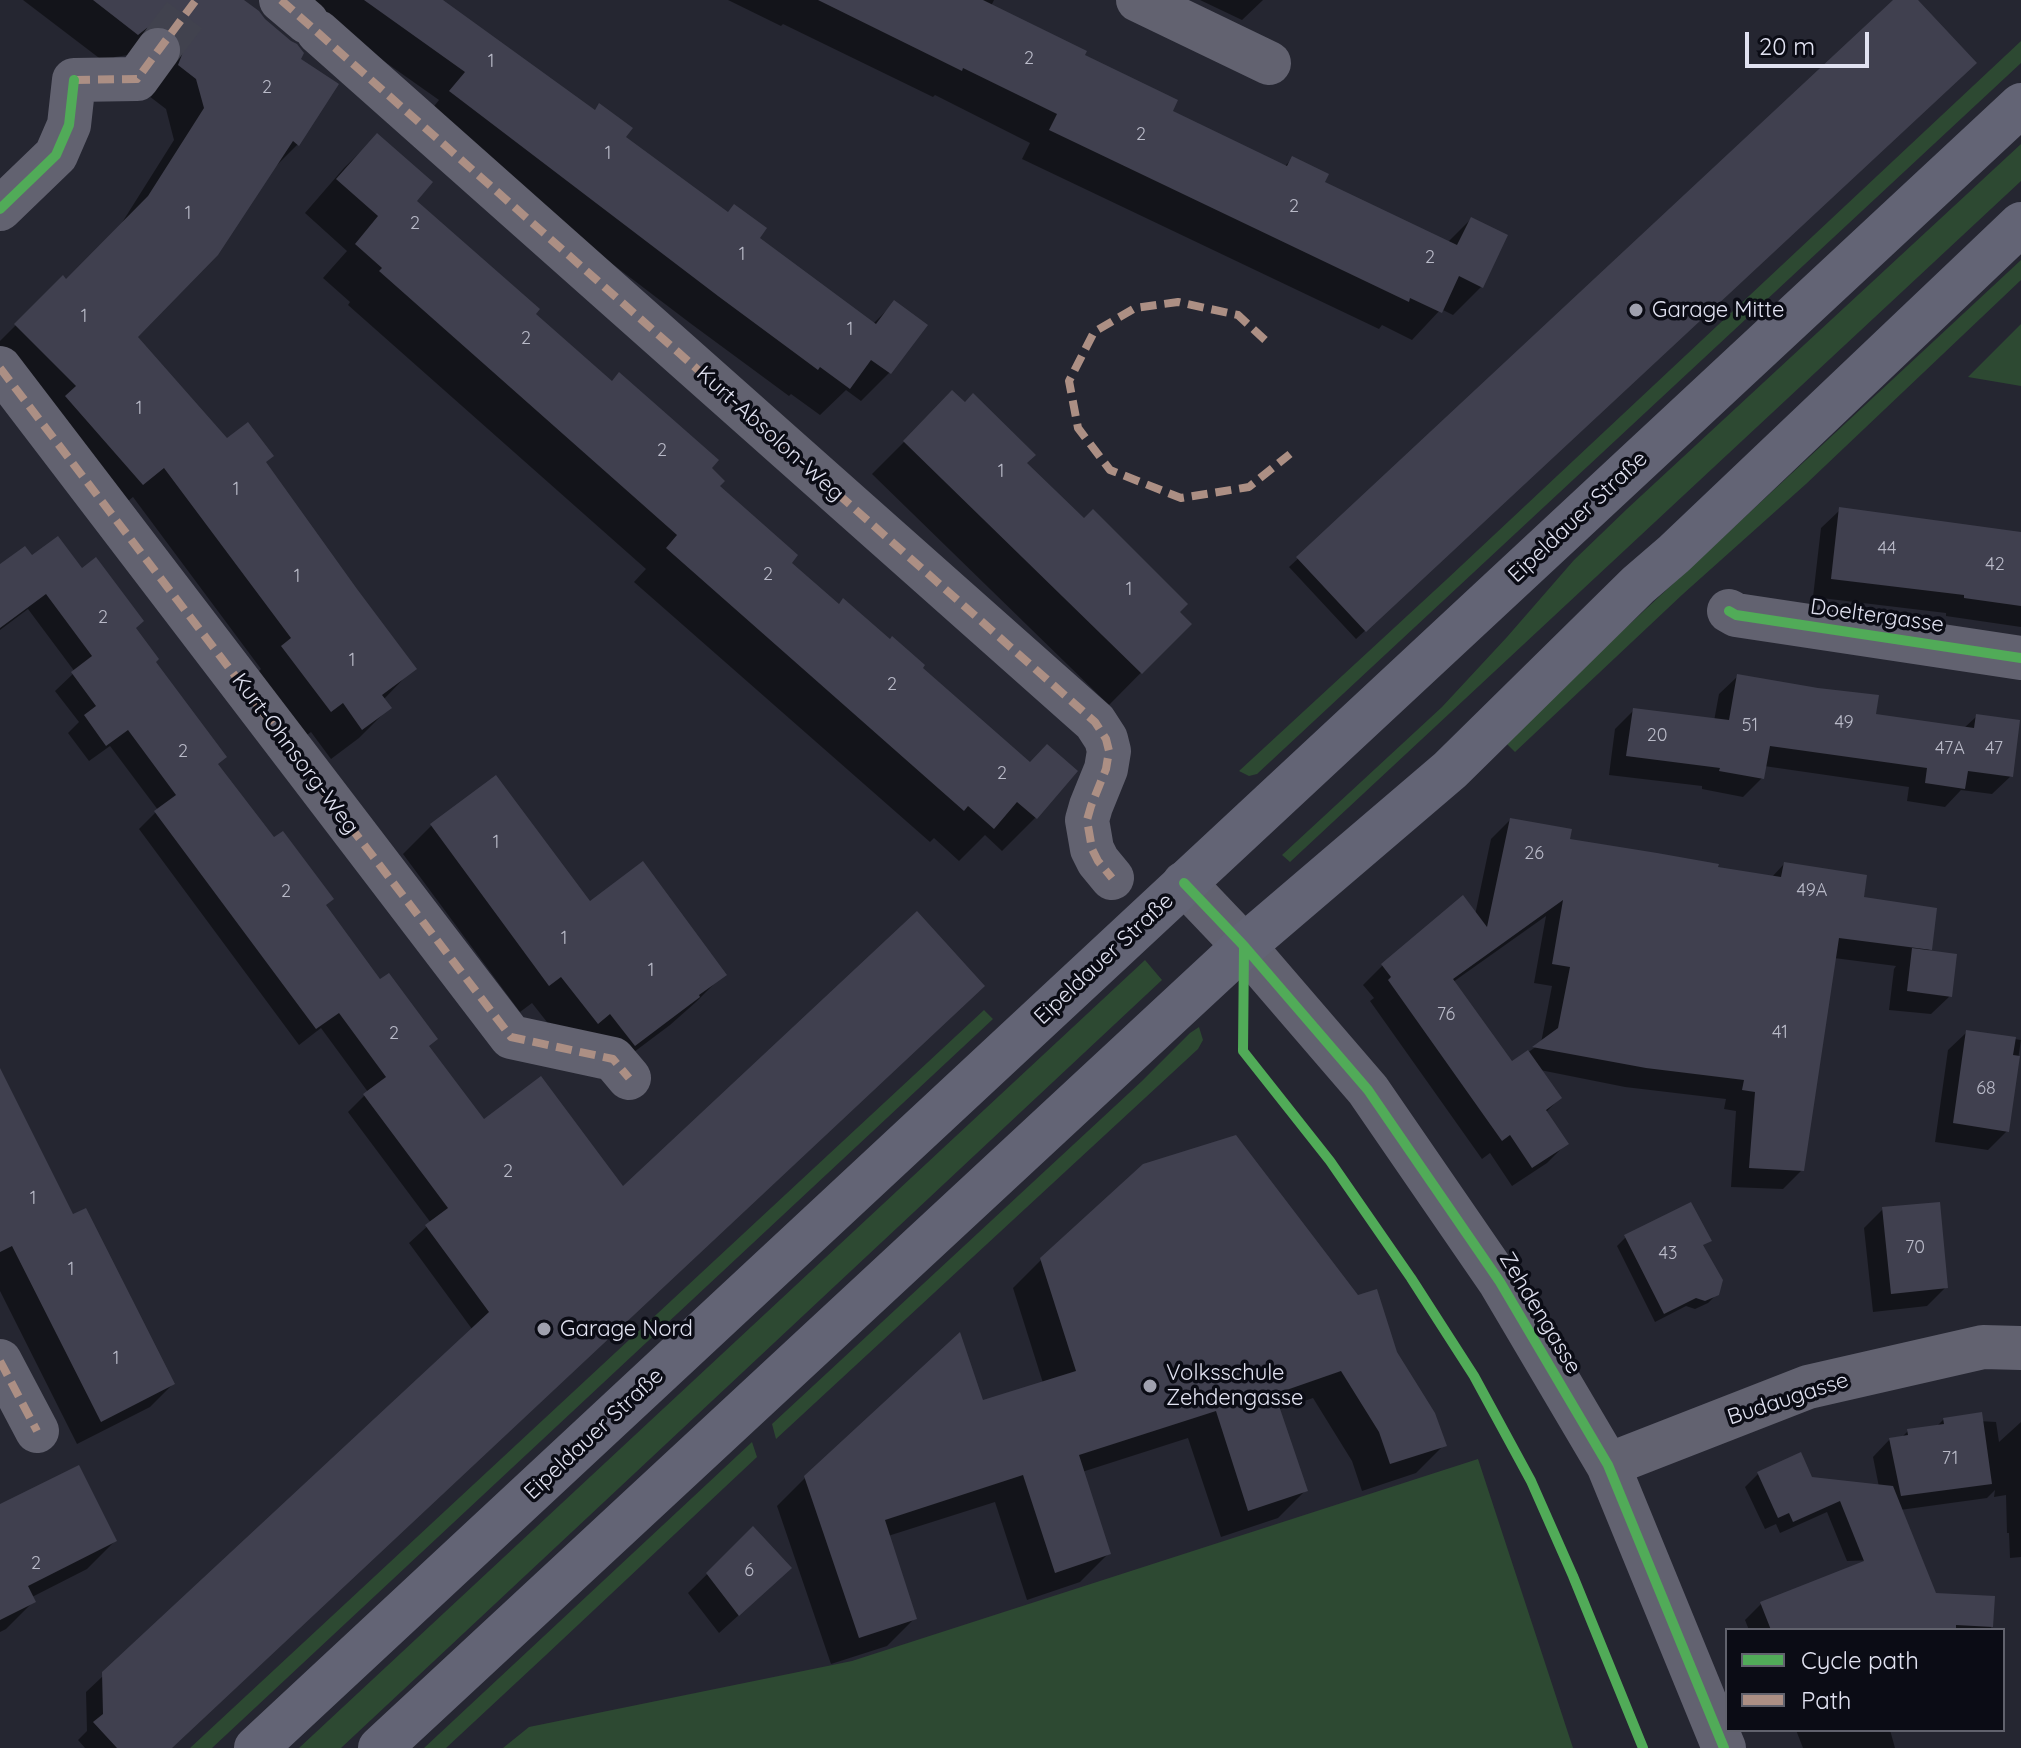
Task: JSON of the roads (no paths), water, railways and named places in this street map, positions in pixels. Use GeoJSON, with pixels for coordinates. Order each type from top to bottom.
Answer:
{"type":"FeatureCollection","features":[{"type":"Feature","properties":{"kind":"main road","name":"Eipeldauer Straße"},"geometry":{"type":"LineString","coordinates":[[256,1748],[2021,105]]}},
{"type":"Feature","properties":{"kind":"main road"},"geometry":{"type":"LineString","coordinates":[[380,1748],[1244,946],[1450,770],[1638,585],[2021,224]]}},
{"type":"Feature","properties":{"kind":"street"},"geometry":{"type":"LineString","coordinates":[[1138,0],[1269,63]]}},
{"type":"Feature","properties":{"kind":"street","name":"Kurt-Absolon-Weg"},"geometry":{"type":"LineString","coordinates":[[296,12],[1095,722],[1109,751],[1106,769],[1087,820],[1092,849],[1112,878]]}},
{"type":"Feature","properties":{"kind":"street"},"geometry":{"type":"LineString","coordinates":[[0,209],[56,155],[69,125],[74,80],[137,79],[158,50]]}},
{"type":"Feature","properties":{"kind":"street","name":"Kurt-Ohnsorg-Weg"},"geometry":{"type":"LineString","coordinates":[[0,368],[511,1037],[613,1059],[629,1078]]}},
{"type":"Feature","properties":{"kind":"street","name":"Doeltergasse"},"geometry":{"type":"LineString","coordinates":[[1729,611],[1736,615],[2021,658]]}},
{"type":"Feature","properties":{"kind":"street","name":"Zehdengasse"},"geometry":{"type":"LineString","coordinates":[[1184,883],[1244,946],[1368,1090],[1500,1282],[1608,1465],[1724,1748]]}},
{"type":"Feature","properties":{"kind":"street","name":"Budaugasse"},"geometry":{"type":"LineString","coordinates":[[1608,1465],[1808,1387],[1983,1347],[2021,1348]]}},
{"type":"Feature","properties":{"kind":"street"},"geometry":{"type":"LineString","coordinates":[[0,1361],[37,1431]]}},
{"type":"Feature","properties":{"kind":"tunnel"},"geometry":{"type":"LineString","coordinates":[[158,50],[196,0]]}},
{"type":"Feature","properties":{"kind":"place","name":"Garage Mitte"},"geometry":{"type":"Point","coordinates":[1636,310]}},
{"type":"Feature","properties":{"kind":"place","name":"Garage Nord"},"geometry":{"type":"Point","coordinates":[544,1329]}},
{"type":"Feature","properties":{"kind":"place","name":"Volksschule Zehdengasse"},"geometry":{"type":"Point","coordinates":[1150,1386]}}]}
